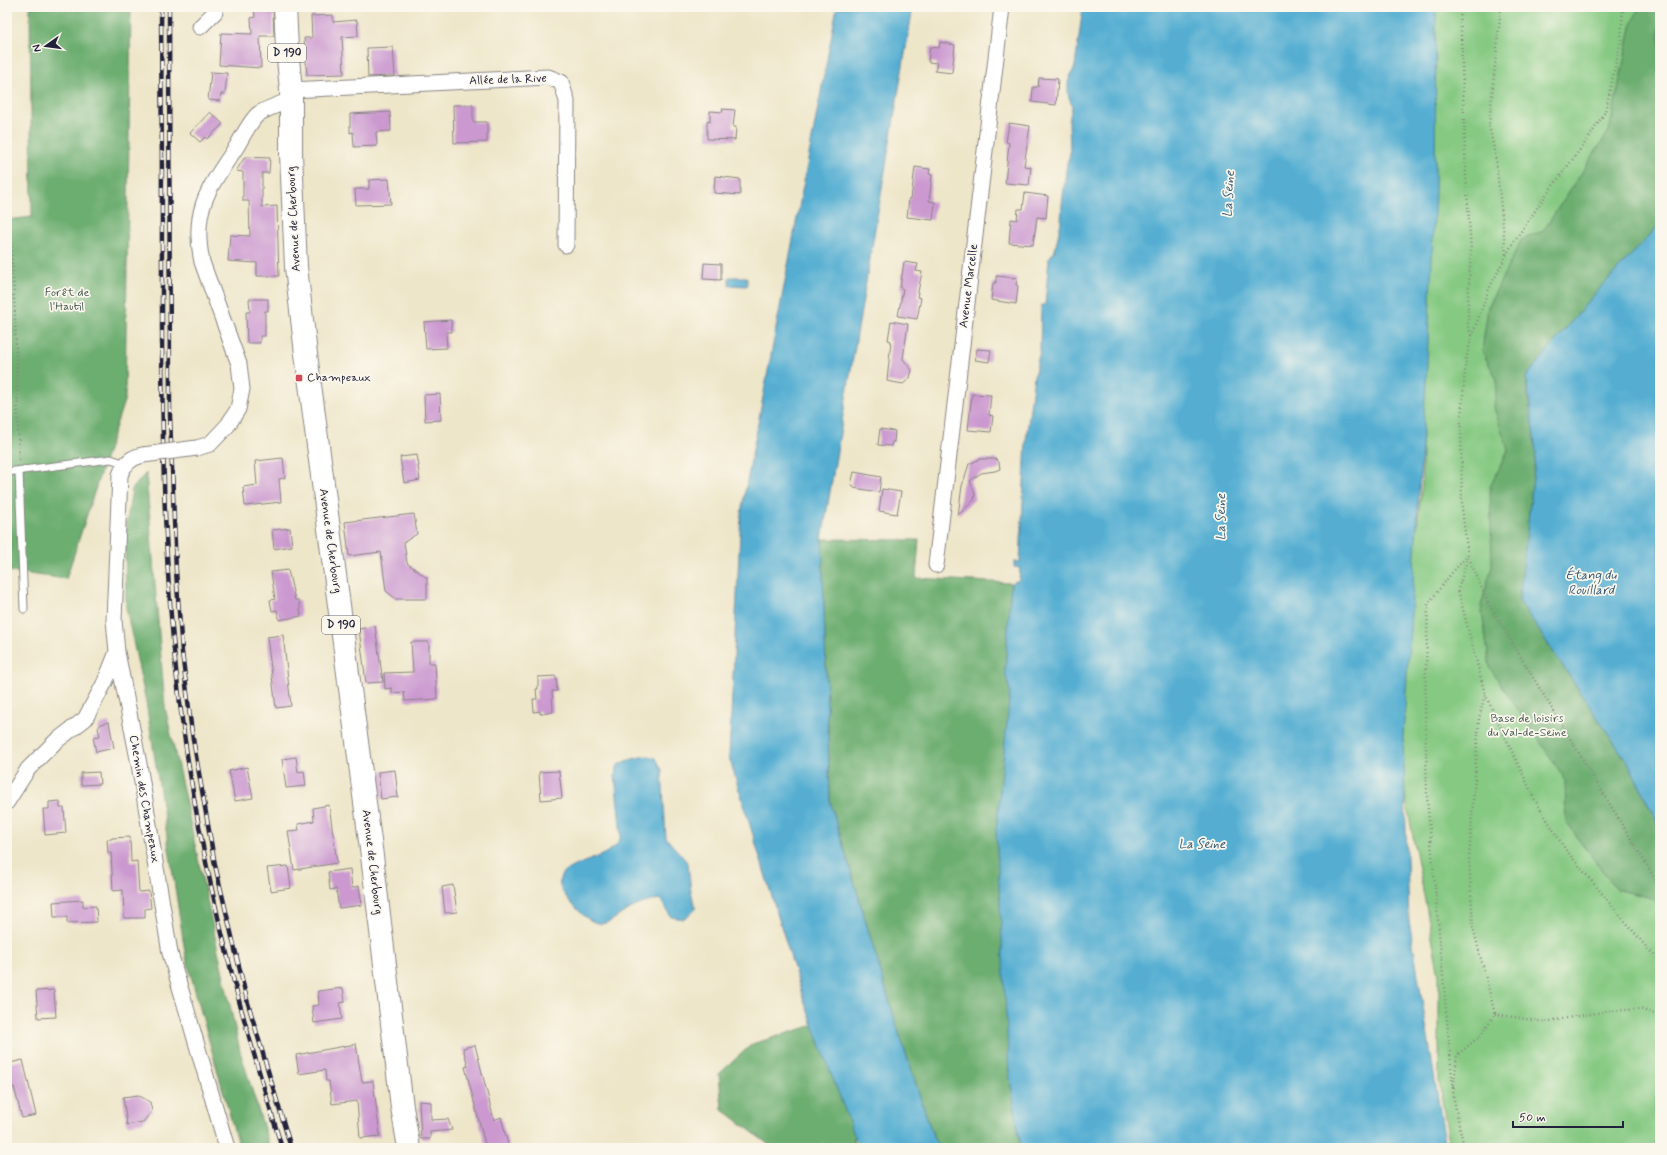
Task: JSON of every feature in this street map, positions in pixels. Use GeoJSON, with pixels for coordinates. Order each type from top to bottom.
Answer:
{"type":"FeatureCollection","features":[{"type":"Feature","properties":{"kind":"main road","name":"D 190"},"geometry":{"type":"LineString","coordinates":[[285,7],[291,95]]}},
{"type":"Feature","properties":{"kind":"main road","name":"Avenue de Cherbourg"},"geometry":{"type":"LineString","coordinates":[[291,95],[291,154],[296,267],[306,354],[372,856],[402,1107],[409,1148]]}},
{"type":"Feature","properties":{"kind":"street"},"geometry":{"type":"LineString","coordinates":[[200,27],[215,12],[216,7]]}},
{"type":"Feature","properties":{"kind":"street","name":"Avenue Marcelle"},"geometry":{"type":"LineString","coordinates":[[936,565],[1002,7]]}},
{"type":"Feature","properties":{"kind":"street","name":"Allée de la Rive"},"geometry":{"type":"LineString","coordinates":[[291,95],[548,77],[561,82],[567,101],[566,245]]}},
{"type":"Feature","properties":{"kind":"street"},"geometry":{"type":"LineString","coordinates":[[126,464],[135,457],[143,455],[197,448],[210,444],[228,425],[238,409],[242,389],[239,364],[201,257],[199,226],[203,201],[209,187],[257,115],[291,95]]}},
{"type":"Feature","properties":{"kind":"street","name":"Chemin des Champeaux"},"geometry":{"type":"LineString","coordinates":[[126,464],[120,475],[114,620],[117,652],[139,764],[170,953],[227,1148]]}},
{"type":"Feature","properties":{"kind":"street"},"geometry":{"type":"LineString","coordinates":[[7,802],[28,769],[55,742],[85,719],[105,682],[117,652]]}},
{"type":"Feature","properties":{"kind":"lane"},"geometry":{"type":"LineString","coordinates":[[7,472],[111,459],[126,464]]}},
{"type":"Feature","properties":{"kind":"lane"},"geometry":{"type":"LineString","coordinates":[[19,471],[24,609]]}},
{"type":"Feature","properties":{"kind":"path"},"geometry":{"type":"LineString","coordinates":[[7,57],[8,7]]}},
{"type":"Feature","properties":{"kind":"path"},"geometry":{"type":"LineString","coordinates":[[1460,7],[1466,177],[1471,250],[1468,326],[1472,336]]}},
{"type":"Feature","properties":{"kind":"path"},"geometry":{"type":"LineString","coordinates":[[1501,7],[1489,125],[1496,159],[1506,256]]}},
{"type":"Feature","properties":{"kind":"path"},"geometry":{"type":"LineString","coordinates":[[1622,7],[1621,40],[1605,112],[1588,139],[1546,195],[1511,246],[1488,291],[1472,336],[1466,359],[1460,420],[1462,509],[1468,556],[1488,603],[1660,887]]}},
{"type":"Feature","properties":{"kind":"path"},"geometry":{"type":"LineString","coordinates":[[7,167],[15,318],[19,471]]}},
{"type":"Feature","properties":{"kind":"path"},"geometry":{"type":"LineString","coordinates":[[1468,556],[1458,590],[1485,694],[1534,800],[1565,850],[1648,949],[1660,960]]}},
{"type":"Feature","properties":{"kind":"path"},"geometry":{"type":"LineString","coordinates":[[1464,1148],[1453,1095],[1427,797],[1425,703],[1428,604],[1451,574],[1468,556]]}},
{"type":"Feature","properties":{"kind":"path"},"geometry":{"type":"LineString","coordinates":[[1453,1095],[1457,1055],[1480,1036],[1495,1014],[1473,927],[1469,858],[1479,719],[1485,694]]}},
{"type":"Feature","properties":{"kind":"path"},"geometry":{"type":"LineString","coordinates":[[1495,1014],[1544,1022],[1608,1011],[1640,1009],[1660,1016]]}},
{"type":"Feature","properties":{"kind":"path"},"geometry":{"type":"LineString","coordinates":[[1653,1148],[1660,1138]]}},
{"type":"Feature","properties":{"kind":"green space","name":"Forêt de l'Hautil"},"geometry":{"type":"Polygon","coordinates":[[[30,7],[131,7],[125,398],[66,579],[7,571],[7,220],[32,217],[30,7]]]}},
{"type":"Feature","properties":{"kind":"green space","name":"Base de loisirs du Val-de-Seine"},"geometry":{"type":"Polygon","coordinates":[[[1434,7],[1660,7],[1660,1148],[1450,1148],[1439,1082],[1439,975],[1393,731],[1422,484],[1422,225],[1434,7]]]}},
{"type":"Feature","properties":{"kind":"green space"},"geometry":{"type":"Polygon","coordinates":[[[1639,7],[1660,7],[1660,224],[1591,298],[1526,377],[1536,452],[1519,601],[1630,766],[1660,829],[1660,903],[1651,898],[1616,889],[1566,822],[1565,779],[1490,668],[1481,605],[1492,566],[1490,487],[1508,450],[1494,408],[1497,380],[1482,351],[1488,307],[1521,240],[1543,231],[1609,131],[1631,27],[1639,7]]]}},
{"type":"Feature","properties":{"kind":"green space"},"geometry":{"type":"Polygon","coordinates":[[[146,473],[165,707],[240,1051],[270,1148],[239,1148],[186,958],[146,702],[126,608],[125,533],[132,489],[146,473]]]}},
{"type":"Feature","properties":{"kind":"green space"},"geometry":{"type":"Polygon","coordinates":[[[822,539],[919,540],[916,578],[1011,583],[1005,672],[1010,691],[1009,1072],[1021,1148],[940,1148],[934,1139],[896,1024],[830,801],[822,539]]]}},
{"type":"Feature","properties":{"kind":"green space"},"geometry":{"type":"Polygon","coordinates":[[[827,1021],[857,1124],[853,1144],[855,1148],[773,1148],[722,1109],[719,1074],[752,1044],[827,1021]]]}},
{"type":"Feature","properties":{"kind":"water"},"geometry":{"type":"Polygon","coordinates":[[[837,7],[913,7],[822,539],[830,801],[896,1024],[934,1139],[940,1148],[859,1148],[804,1001],[729,757],[741,513],[837,7]]]}},
{"type":"Feature","properties":{"kind":"water","name":"La Seine"},"geometry":{"type":"Polygon","coordinates":[[[1083,7],[1436,7],[1435,193],[1426,384],[1403,736],[1409,920],[1446,1148],[1021,1148],[1009,1072],[996,831],[1010,691],[1005,672],[1011,583],[1019,580],[1020,568],[1014,567],[1014,562],[1020,562],[1026,440],[1034,376],[1040,351],[1041,305],[1045,305],[1049,258],[1055,250],[1061,222],[1067,163],[1070,155],[1069,121],[1072,106],[1068,94],[1068,82],[1075,66],[1083,7]]]}},
{"type":"Feature","properties":{"kind":"water","name":"Étang du Rouillard"},"geometry":{"type":"Polygon","coordinates":[[[1660,224],[1660,829],[1630,766],[1519,601],[1536,452],[1526,377],[1591,298],[1660,224]]]}},
{"type":"Feature","properties":{"kind":"water"},"geometry":{"type":"Polygon","coordinates":[[[729,277],[747,277],[747,286],[729,285],[729,277]]]}},
{"type":"Feature","properties":{"kind":"water"},"geometry":{"type":"Polygon","coordinates":[[[645,756],[656,758],[662,770],[666,838],[688,863],[691,892],[696,909],[683,919],[671,917],[660,899],[637,906],[626,911],[613,920],[602,924],[595,922],[579,911],[565,895],[560,883],[562,874],[570,868],[607,852],[617,844],[621,836],[615,775],[618,765],[629,760],[645,756]]]}},
{"type":"Feature","properties":{"kind":"building"},"geometry":{"type":"Polygon","coordinates":[[[254,7],[273,7],[274,36],[260,36],[261,68],[219,65],[221,33],[252,34],[251,18],[255,17],[254,7]]]}},
{"type":"Feature","properties":{"kind":"building"},"geometry":{"type":"Polygon","coordinates":[[[333,15],[333,22],[357,20],[358,36],[342,37],[344,74],[307,75],[304,38],[312,38],[311,16],[333,15]]]}},
{"type":"Feature","properties":{"kind":"building"},"geometry":{"type":"Polygon","coordinates":[[[940,42],[955,45],[952,73],[935,71],[937,63],[928,62],[930,47],[939,48],[940,42]]]}},
{"type":"Feature","properties":{"kind":"building"},"geometry":{"type":"Polygon","coordinates":[[[393,47],[395,76],[368,77],[367,48],[393,47]]]}},
{"type":"Feature","properties":{"kind":"building"},"geometry":{"type":"Polygon","coordinates":[[[211,72],[227,73],[225,94],[221,94],[220,101],[208,100],[211,72]]]}},
{"type":"Feature","properties":{"kind":"building"},"geometry":{"type":"Polygon","coordinates":[[[1039,78],[1058,79],[1056,105],[1032,102],[1033,87],[1038,87],[1039,78]]]}},
{"type":"Feature","properties":{"kind":"building"},"geometry":{"type":"Polygon","coordinates":[[[453,105],[473,105],[473,122],[487,122],[487,142],[454,143],[453,105]]]}},
{"type":"Feature","properties":{"kind":"building"},"geometry":{"type":"Polygon","coordinates":[[[722,109],[735,110],[733,127],[736,127],[735,140],[707,139],[707,121],[710,122],[710,111],[723,112],[722,109]]]}},
{"type":"Feature","properties":{"kind":"building"},"geometry":{"type":"Polygon","coordinates":[[[210,112],[223,124],[207,139],[205,137],[200,142],[190,133],[210,112]]]}},
{"type":"Feature","properties":{"kind":"building"},"geometry":{"type":"Polygon","coordinates":[[[390,112],[391,131],[376,132],[377,146],[354,147],[353,132],[350,133],[350,114],[390,112]]]}},
{"type":"Feature","properties":{"kind":"building"},"geometry":{"type":"Polygon","coordinates":[[[1009,123],[1030,126],[1024,166],[1031,167],[1029,185],[1005,183],[1009,143],[1006,142],[1009,123]]]}},
{"type":"Feature","properties":{"kind":"building"},"geometry":{"type":"Polygon","coordinates":[[[245,157],[270,158],[269,173],[262,173],[262,207],[277,206],[279,276],[257,276],[257,263],[228,261],[230,235],[250,236],[249,201],[243,201],[243,172],[236,171],[245,157]]]}},
{"type":"Feature","properties":{"kind":"building"},"geometry":{"type":"Polygon","coordinates":[[[915,167],[930,169],[929,174],[932,175],[929,201],[935,202],[933,220],[907,217],[915,167]]]}},
{"type":"Feature","properties":{"kind":"building"},"geometry":{"type":"Polygon","coordinates":[[[715,176],[740,179],[740,195],[714,193],[715,176]]]}},
{"type":"Feature","properties":{"kind":"building"},"geometry":{"type":"Polygon","coordinates":[[[389,179],[391,204],[356,205],[355,189],[369,189],[369,180],[389,179]]]}},
{"type":"Feature","properties":{"kind":"building"},"geometry":{"type":"Polygon","coordinates":[[[1025,193],[1048,196],[1046,218],[1037,217],[1033,245],[1009,243],[1011,219],[1017,220],[1018,209],[1023,209],[1025,193]]]}},
{"type":"Feature","properties":{"kind":"building"},"geometry":{"type":"Polygon","coordinates":[[[904,262],[918,264],[916,271],[922,272],[917,297],[921,298],[917,319],[898,316],[903,289],[900,288],[904,262]]]}},
{"type":"Feature","properties":{"kind":"building"},"geometry":{"type":"Polygon","coordinates":[[[704,263],[721,264],[721,280],[703,279],[704,263]]]}},
{"type":"Feature","properties":{"kind":"building"},"geometry":{"type":"Polygon","coordinates":[[[996,276],[1017,278],[1016,285],[1018,286],[1016,304],[991,300],[993,283],[996,283],[996,276]]]}},
{"type":"Feature","properties":{"kind":"building"},"geometry":{"type":"Polygon","coordinates":[[[249,299],[268,299],[268,311],[265,311],[265,336],[260,336],[260,343],[247,343],[246,312],[250,312],[249,299]]]}},
{"type":"Feature","properties":{"kind":"building"},"geometry":{"type":"Polygon","coordinates":[[[451,320],[452,332],[446,332],[447,348],[426,349],[424,322],[451,320]]]}},
{"type":"Feature","properties":{"kind":"building"},"geometry":{"type":"Polygon","coordinates":[[[891,321],[908,324],[903,359],[912,370],[910,378],[903,384],[887,381],[891,341],[888,340],[891,321]]]}},
{"type":"Feature","properties":{"kind":"building"},"geometry":{"type":"Polygon","coordinates":[[[977,349],[991,350],[989,362],[975,360],[977,349]]]}},
{"type":"Feature","properties":{"kind":"building"},"geometry":{"type":"Polygon","coordinates":[[[440,394],[441,420],[425,421],[424,395],[440,394]]]}},
{"type":"Feature","properties":{"kind":"building"},"geometry":{"type":"Polygon","coordinates":[[[972,394],[991,395],[989,415],[993,416],[991,432],[968,430],[972,394]]]}},
{"type":"Feature","properties":{"kind":"building"},"geometry":{"type":"Polygon","coordinates":[[[880,429],[895,431],[894,442],[892,442],[891,446],[878,445],[880,429]]]}},
{"type":"Feature","properties":{"kind":"building"},"geometry":{"type":"Polygon","coordinates":[[[417,455],[420,480],[404,483],[400,457],[417,455]]]}},
{"type":"Feature","properties":{"kind":"building"},"geometry":{"type":"Polygon","coordinates":[[[283,458],[285,478],[279,479],[281,502],[245,506],[243,487],[257,485],[255,461],[283,458]]]}},
{"type":"Feature","properties":{"kind":"building"},"geometry":{"type":"Polygon","coordinates":[[[980,459],[996,459],[999,462],[1000,469],[981,473],[970,481],[975,494],[974,500],[958,515],[962,486],[969,464],[980,459]]]}},
{"type":"Feature","properties":{"kind":"building"},"geometry":{"type":"Polygon","coordinates":[[[854,472],[881,477],[879,492],[854,488],[854,486],[851,485],[854,472]]]}},
{"type":"Feature","properties":{"kind":"building"},"geometry":{"type":"Polygon","coordinates":[[[882,489],[901,492],[897,514],[879,511],[882,489]]]}},
{"type":"Feature","properties":{"kind":"building"},"geometry":{"type":"Polygon","coordinates":[[[414,514],[417,534],[404,542],[407,563],[427,578],[427,599],[396,599],[386,591],[381,552],[349,556],[345,522],[414,514]]]}},
{"type":"Feature","properties":{"kind":"building"},"geometry":{"type":"Polygon","coordinates":[[[290,528],[292,546],[274,549],[272,530],[290,528]]]}},
{"type":"Feature","properties":{"kind":"building"},"geometry":{"type":"Polygon","coordinates":[[[288,570],[295,600],[299,600],[301,616],[279,620],[277,610],[272,611],[270,600],[275,599],[271,572],[288,570]]]}},
{"type":"Feature","properties":{"kind":"building"},"geometry":{"type":"Polygon","coordinates":[[[375,626],[383,682],[366,683],[359,629],[375,626]]]}},
{"type":"Feature","properties":{"kind":"building"},"geometry":{"type":"Polygon","coordinates":[[[283,635],[291,706],[276,708],[267,637],[283,635]]]}},
{"type":"Feature","properties":{"kind":"building"},"geometry":{"type":"Polygon","coordinates":[[[411,642],[429,642],[429,663],[435,663],[437,699],[405,701],[404,692],[392,693],[392,688],[385,689],[384,673],[413,672],[411,642]]]}},
{"type":"Feature","properties":{"kind":"building"},"geometry":{"type":"Polygon","coordinates":[[[556,676],[557,691],[552,691],[553,712],[540,714],[540,711],[534,712],[533,699],[537,699],[536,689],[538,689],[538,677],[556,676]]]}},
{"type":"Feature","properties":{"kind":"building"},"geometry":{"type":"Polygon","coordinates":[[[109,722],[114,748],[96,752],[93,737],[100,736],[98,728],[101,724],[109,722]]]}},
{"type":"Feature","properties":{"kind":"building"},"geometry":{"type":"Polygon","coordinates":[[[296,757],[298,772],[304,771],[306,786],[286,788],[282,759],[296,757]]]}},
{"type":"Feature","properties":{"kind":"building"},"geometry":{"type":"Polygon","coordinates":[[[247,767],[253,798],[235,801],[229,771],[247,767]]]}},
{"type":"Feature","properties":{"kind":"building"},"geometry":{"type":"Polygon","coordinates":[[[395,770],[398,797],[381,799],[378,772],[395,770]]]}},
{"type":"Feature","properties":{"kind":"building"},"geometry":{"type":"Polygon","coordinates":[[[559,771],[562,798],[541,800],[539,772],[559,771]]]}},
{"type":"Feature","properties":{"kind":"building"},"geometry":{"type":"Polygon","coordinates":[[[99,772],[100,784],[81,785],[81,773],[99,772]]]}},
{"type":"Feature","properties":{"kind":"building"},"geometry":{"type":"Polygon","coordinates":[[[60,801],[60,808],[64,808],[66,833],[45,835],[43,809],[49,809],[49,802],[60,801]]]}},
{"type":"Feature","properties":{"kind":"building"},"geometry":{"type":"Polygon","coordinates":[[[329,805],[337,863],[294,870],[288,831],[299,830],[298,824],[314,821],[313,808],[329,805]]]}},
{"type":"Feature","properties":{"kind":"building"},"geometry":{"type":"Polygon","coordinates":[[[130,837],[131,862],[137,861],[139,892],[149,891],[151,908],[145,909],[145,918],[124,918],[123,890],[113,891],[111,853],[108,853],[107,839],[130,837]]]}},
{"type":"Feature","properties":{"kind":"building"},"geometry":{"type":"Polygon","coordinates":[[[288,866],[291,888],[271,891],[267,868],[288,866]]]}},
{"type":"Feature","properties":{"kind":"building"},"geometry":{"type":"Polygon","coordinates":[[[350,869],[352,888],[359,886],[362,905],[339,908],[336,889],[330,890],[328,872],[350,869]]]}},
{"type":"Feature","properties":{"kind":"building"},"geometry":{"type":"Polygon","coordinates":[[[453,885],[457,912],[445,913],[442,887],[453,885]]]}},
{"type":"Feature","properties":{"kind":"building"},"geometry":{"type":"Polygon","coordinates":[[[83,900],[83,907],[96,906],[97,922],[67,923],[67,917],[54,917],[53,902],[83,900]]]}},
{"type":"Feature","properties":{"kind":"building"},"geometry":{"type":"Polygon","coordinates":[[[343,988],[345,1002],[340,1003],[342,1019],[314,1023],[312,1006],[319,1005],[318,991],[343,988]]]}},
{"type":"Feature","properties":{"kind":"building"},"geometry":{"type":"Polygon","coordinates":[[[54,990],[56,1017],[38,1018],[36,991],[54,990]]]}},
{"type":"Feature","properties":{"kind":"building"},"geometry":{"type":"Polygon","coordinates":[[[356,1044],[362,1082],[373,1081],[380,1136],[360,1138],[357,1101],[332,1104],[329,1081],[326,1081],[325,1070],[299,1074],[296,1055],[356,1044]]]}},
{"type":"Feature","properties":{"kind":"building"},"geometry":{"type":"Polygon","coordinates":[[[475,1045],[494,1120],[501,1117],[509,1148],[486,1148],[465,1067],[468,1066],[463,1048],[475,1045]]]}},
{"type":"Feature","properties":{"kind":"building"},"geometry":{"type":"Polygon","coordinates":[[[23,1060],[36,1115],[22,1118],[14,1087],[12,1088],[12,1084],[7,1086],[7,1068],[11,1067],[10,1063],[23,1060]]]}},
{"type":"Feature","properties":{"kind":"building"},"geometry":{"type":"Polygon","coordinates":[[[138,1095],[150,1102],[152,1111],[143,1122],[127,1125],[123,1097],[138,1095]]]}},
{"type":"Feature","properties":{"kind":"building"},"geometry":{"type":"Polygon","coordinates":[[[419,1101],[431,1102],[431,1120],[448,1119],[452,1130],[430,1132],[430,1139],[421,1139],[419,1101]]]}},
{"type":"Feature","properties":{"kind":"railway"},"geometry":{"type":"LineString","coordinates":[[161,7],[163,444],[166,538],[172,632],[181,716],[192,789],[206,862],[222,934],[243,1015],[282,1148]]}},
{"type":"Feature","properties":{"kind":"railway"},"geometry":{"type":"LineString","coordinates":[[169,7],[170,416],[176,571],[182,652],[192,733],[215,865],[247,1000],[291,1148]]}},
{"type":"Feature","properties":{"kind":"place","name":"Champeaux"},"geometry":{"type":"Point","coordinates":[299,378]}}]}
